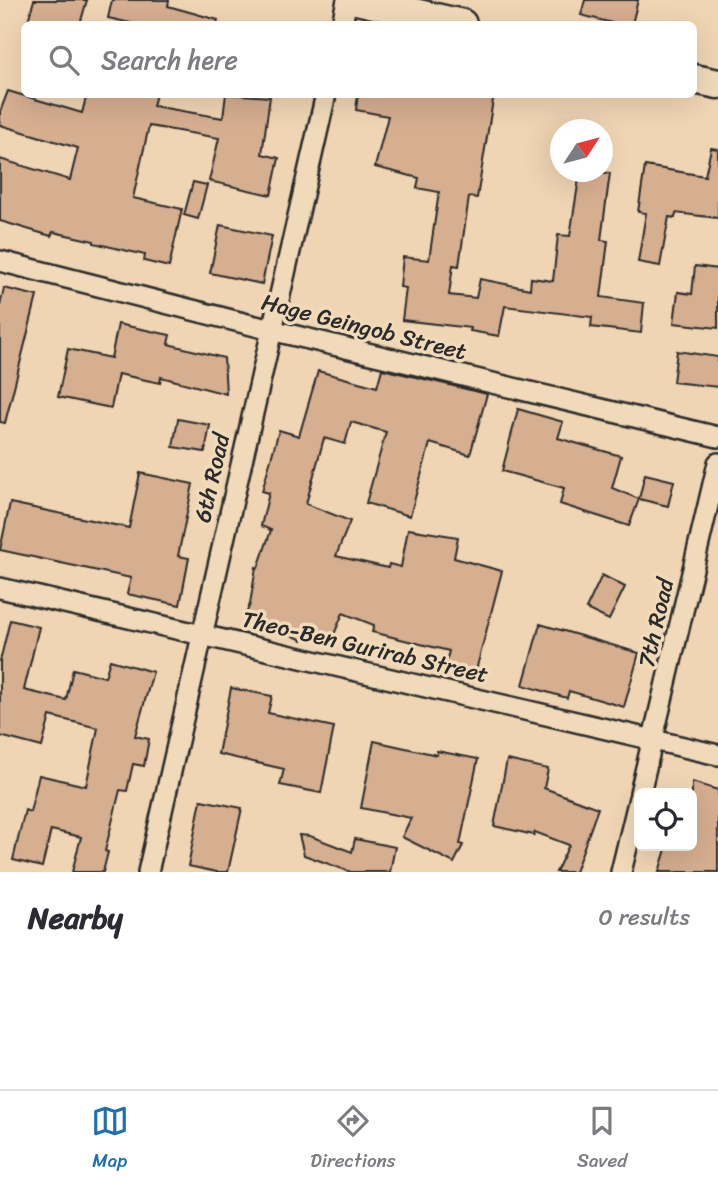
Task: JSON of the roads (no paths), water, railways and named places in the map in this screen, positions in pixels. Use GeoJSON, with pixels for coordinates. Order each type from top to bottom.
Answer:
{"type":"FeatureCollection","features":[{"type":"Feature","properties":{"kind":"main road"},"geometry":{"type":"LineString","coordinates":[[356,0],[449,21]]}},
{"type":"Feature","properties":{"kind":"main road"},"geometry":{"type":"LineString","coordinates":[[697,80],[718,84]]}},
{"type":"Feature","properties":{"kind":"street"},"geometry":{"type":"LineString","coordinates":[[343,21],[348,0]]}},
{"type":"Feature","properties":{"kind":"street","name":"6th Road"},"geometry":{"type":"LineString","coordinates":[[148,872],[325,98]]}},
{"type":"Feature","properties":{"kind":"street","name":"Hage Geingob Street"},"geometry":{"type":"LineString","coordinates":[[0,261],[271,330],[718,437]]}},
{"type":"Feature","properties":{"kind":"street","name":"7th Road"},"geometry":{"type":"LineString","coordinates":[[642,788],[718,463]]}},
{"type":"Feature","properties":{"kind":"street","name":"Theo-Ben Gurirab Street"},"geometry":{"type":"LineString","coordinates":[[0,588],[718,755]]}},
{"type":"Feature","properties":{"kind":"street","name":"7th Road"},"geometry":{"type":"LineString","coordinates":[[621,872],[634,820]]}}]}
